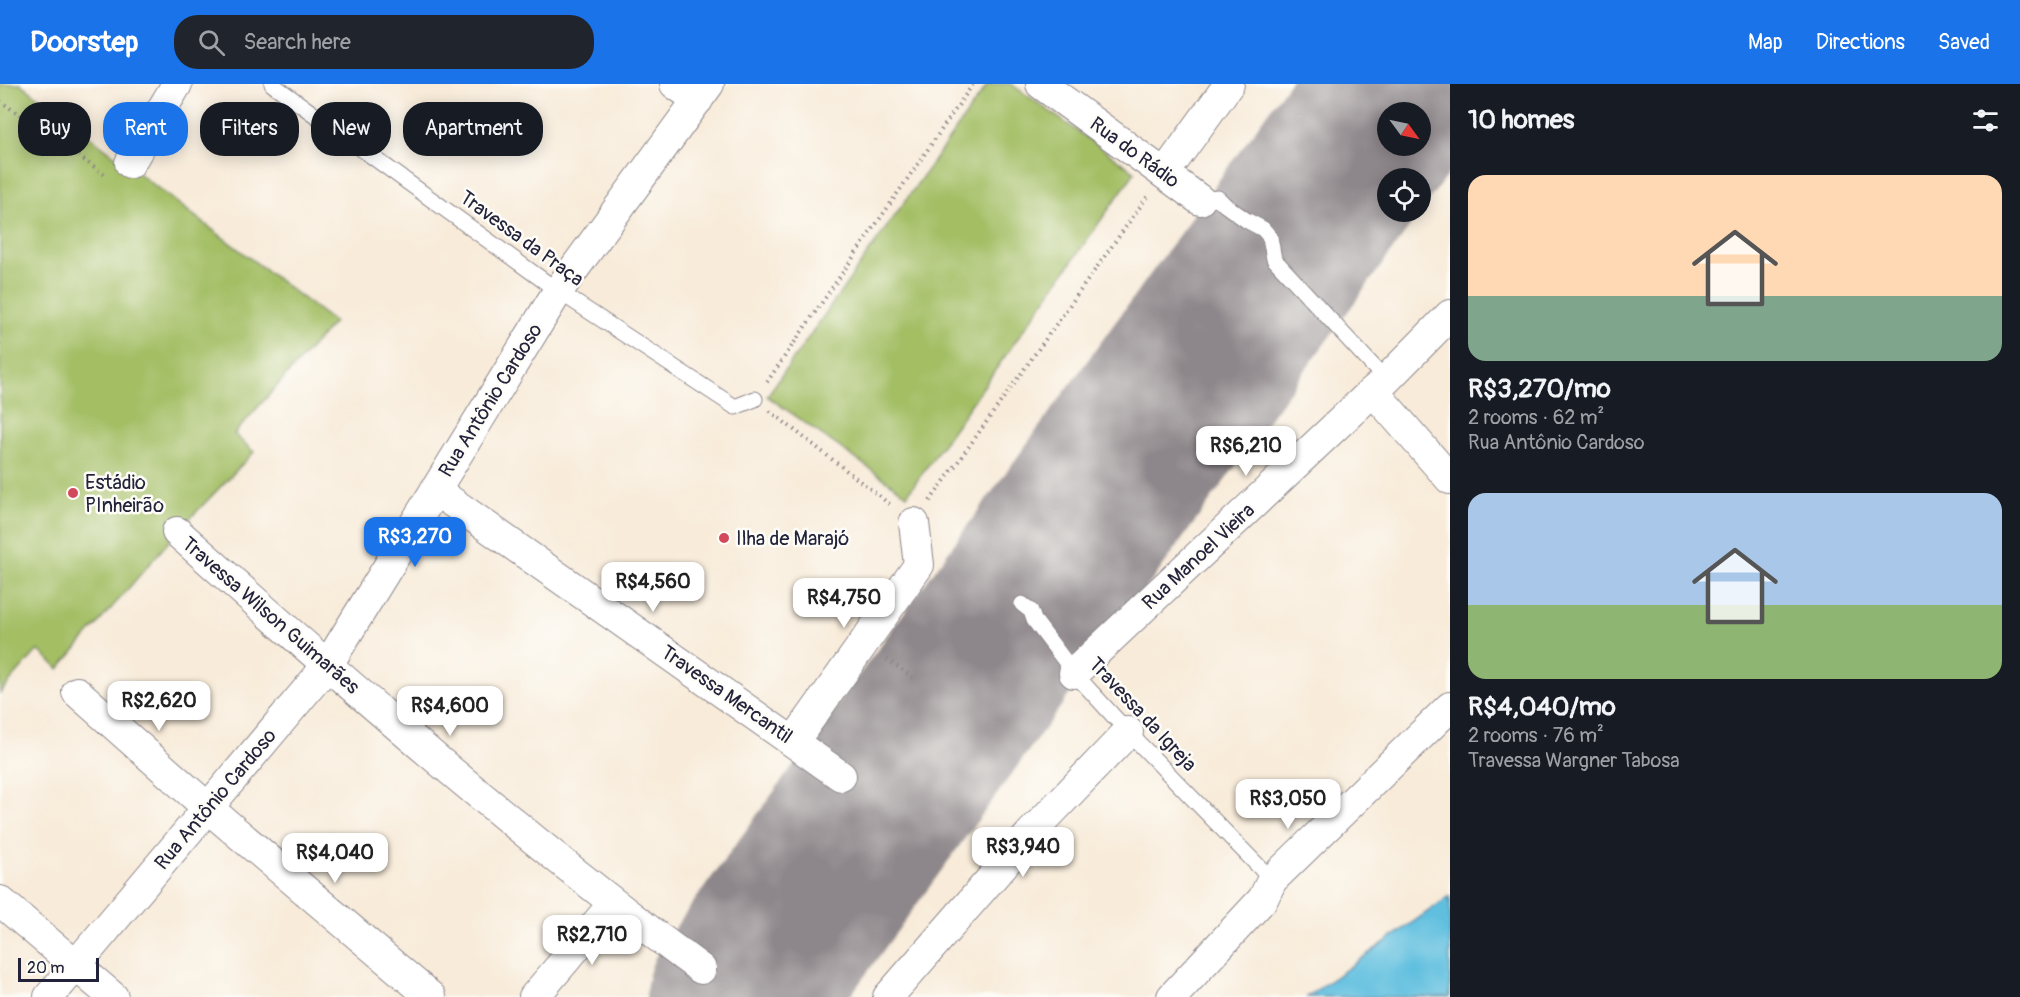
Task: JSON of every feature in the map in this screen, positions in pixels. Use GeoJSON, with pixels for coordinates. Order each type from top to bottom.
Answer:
{"type":"FeatureCollection","features":[{"type":"Feature","properties":{"kind":"street"},"geometry":{"type":"LineString","coordinates":[[129,163],[177,84]]}},
{"type":"Feature","properties":{"kind":"street","name":"Rua do Rádio"},"geometry":{"type":"LineString","coordinates":[[1041,84],[1200,200]]}},
{"type":"Feature","properties":{"kind":"street"},"geometry":{"type":"LineString","coordinates":[[1165,173],[1229,84]]}},
{"type":"Feature","properties":{"kind":"street","name":"Rua Antônio Cardoso"},"geometry":{"type":"LineString","coordinates":[[49,997],[327,666],[558,291],[694,89]]}},
{"type":"Feature","properties":{"kind":"street","name":"Rua Manoel Vieira"},"geometry":{"type":"LineString","coordinates":[[1074,673],[1380,386],[1450,315]]}},
{"type":"Feature","properties":{"kind":"street"},"geometry":{"type":"LineString","coordinates":[[1380,386],[1450,480]]}},
{"type":"Feature","properties":{"kind":"street","name":"Travessa Mercantil"},"geometry":{"type":"LineString","coordinates":[[435,490],[842,776]]}},
{"type":"Feature","properties":{"kind":"street"},"geometry":{"type":"LineString","coordinates":[[794,741],[919,566],[914,523]]}},
{"type":"Feature","properties":{"kind":"street","name":"Travessa Wilson Guimarães"},"geometry":{"type":"LineString","coordinates":[[177,532],[327,666],[613,904],[701,969]]}},
{"type":"Feature","properties":{"kind":"street"},"geometry":{"type":"LineString","coordinates":[[78,692],[208,808],[431,997]]}},
{"type":"Feature","properties":{"kind":"street"},"geometry":{"type":"LineString","coordinates":[[1172,997],[1263,899],[1272,880],[1450,707]]}},
{"type":"Feature","properties":{"kind":"street"},"geometry":{"type":"LineString","coordinates":[[888,997],[1031,833],[1128,732]]}},
{"type":"Feature","properties":{"kind":"street"},"geometry":{"type":"LineString","coordinates":[[0,901],[113,997]]}},
{"type":"Feature","properties":{"kind":"street"},"geometry":{"type":"LineString","coordinates":[[534,997],[613,904]]}},
{"type":"Feature","properties":{"kind":"lane","name":"Travessa da Praça"},"geometry":{"type":"LineString","coordinates":[[272,84],[558,291],[735,407],[755,399]]}},
{"type":"Feature","properties":{"kind":"lane"},"geometry":{"type":"LineString","coordinates":[[1200,200],[1218,198],[1246,220],[1263,229],[1270,237],[1274,259],[1380,386]]}},
{"type":"Feature","properties":{"kind":"lane","name":"Travessa da Igreja"},"geometry":{"type":"LineString","coordinates":[[1022,604],[1031,611],[1034,620],[1074,673],[1272,880]]}},
{"type":"Feature","properties":{"kind":"path"},"geometry":{"type":"LineString","coordinates":[[973,84],[755,399],[914,523],[1165,173]]}},
{"type":"Feature","properties":{"kind":"path"},"geometry":{"type":"LineString","coordinates":[[0,101],[112,179],[129,163]]}},
{"type":"Feature","properties":{"kind":"green space","name":"Estádio PInheirão"},"geometry":{"type":"Polygon","coordinates":[[[0,84],[21,84],[45,102],[18,102],[18,156],[91,156],[91,137],[103,146],[103,156],[116,156],[334,322],[234,434],[254,452],[177,532],[59,669],[38,650],[0,693],[0,84]]]}},
{"type":"Feature","properties":{"kind":"green space"},"geometry":{"type":"Polygon","coordinates":[[[988,84],[1011,84],[1135,172],[907,495],[767,396],[988,84]]]}},
{"type":"Feature","properties":{"kind":"water"},"geometry":{"type":"Polygon","coordinates":[[[1450,896],[1450,997],[1307,997],[1450,896]]]}},
{"type":"Feature","properties":{"kind":"runway"},"geometry":{"type":"LineString","coordinates":[[737,997],[1401,84]]}},
{"type":"Feature","properties":{"kind":"place","name":"Estádio PInheirão"},"geometry":{"type":"Point","coordinates":[73,493]}},
{"type":"Feature","properties":{"kind":"place","name":"Ilha de Marajó"},"geometry":{"type":"Point","coordinates":[724,538]}}]}
